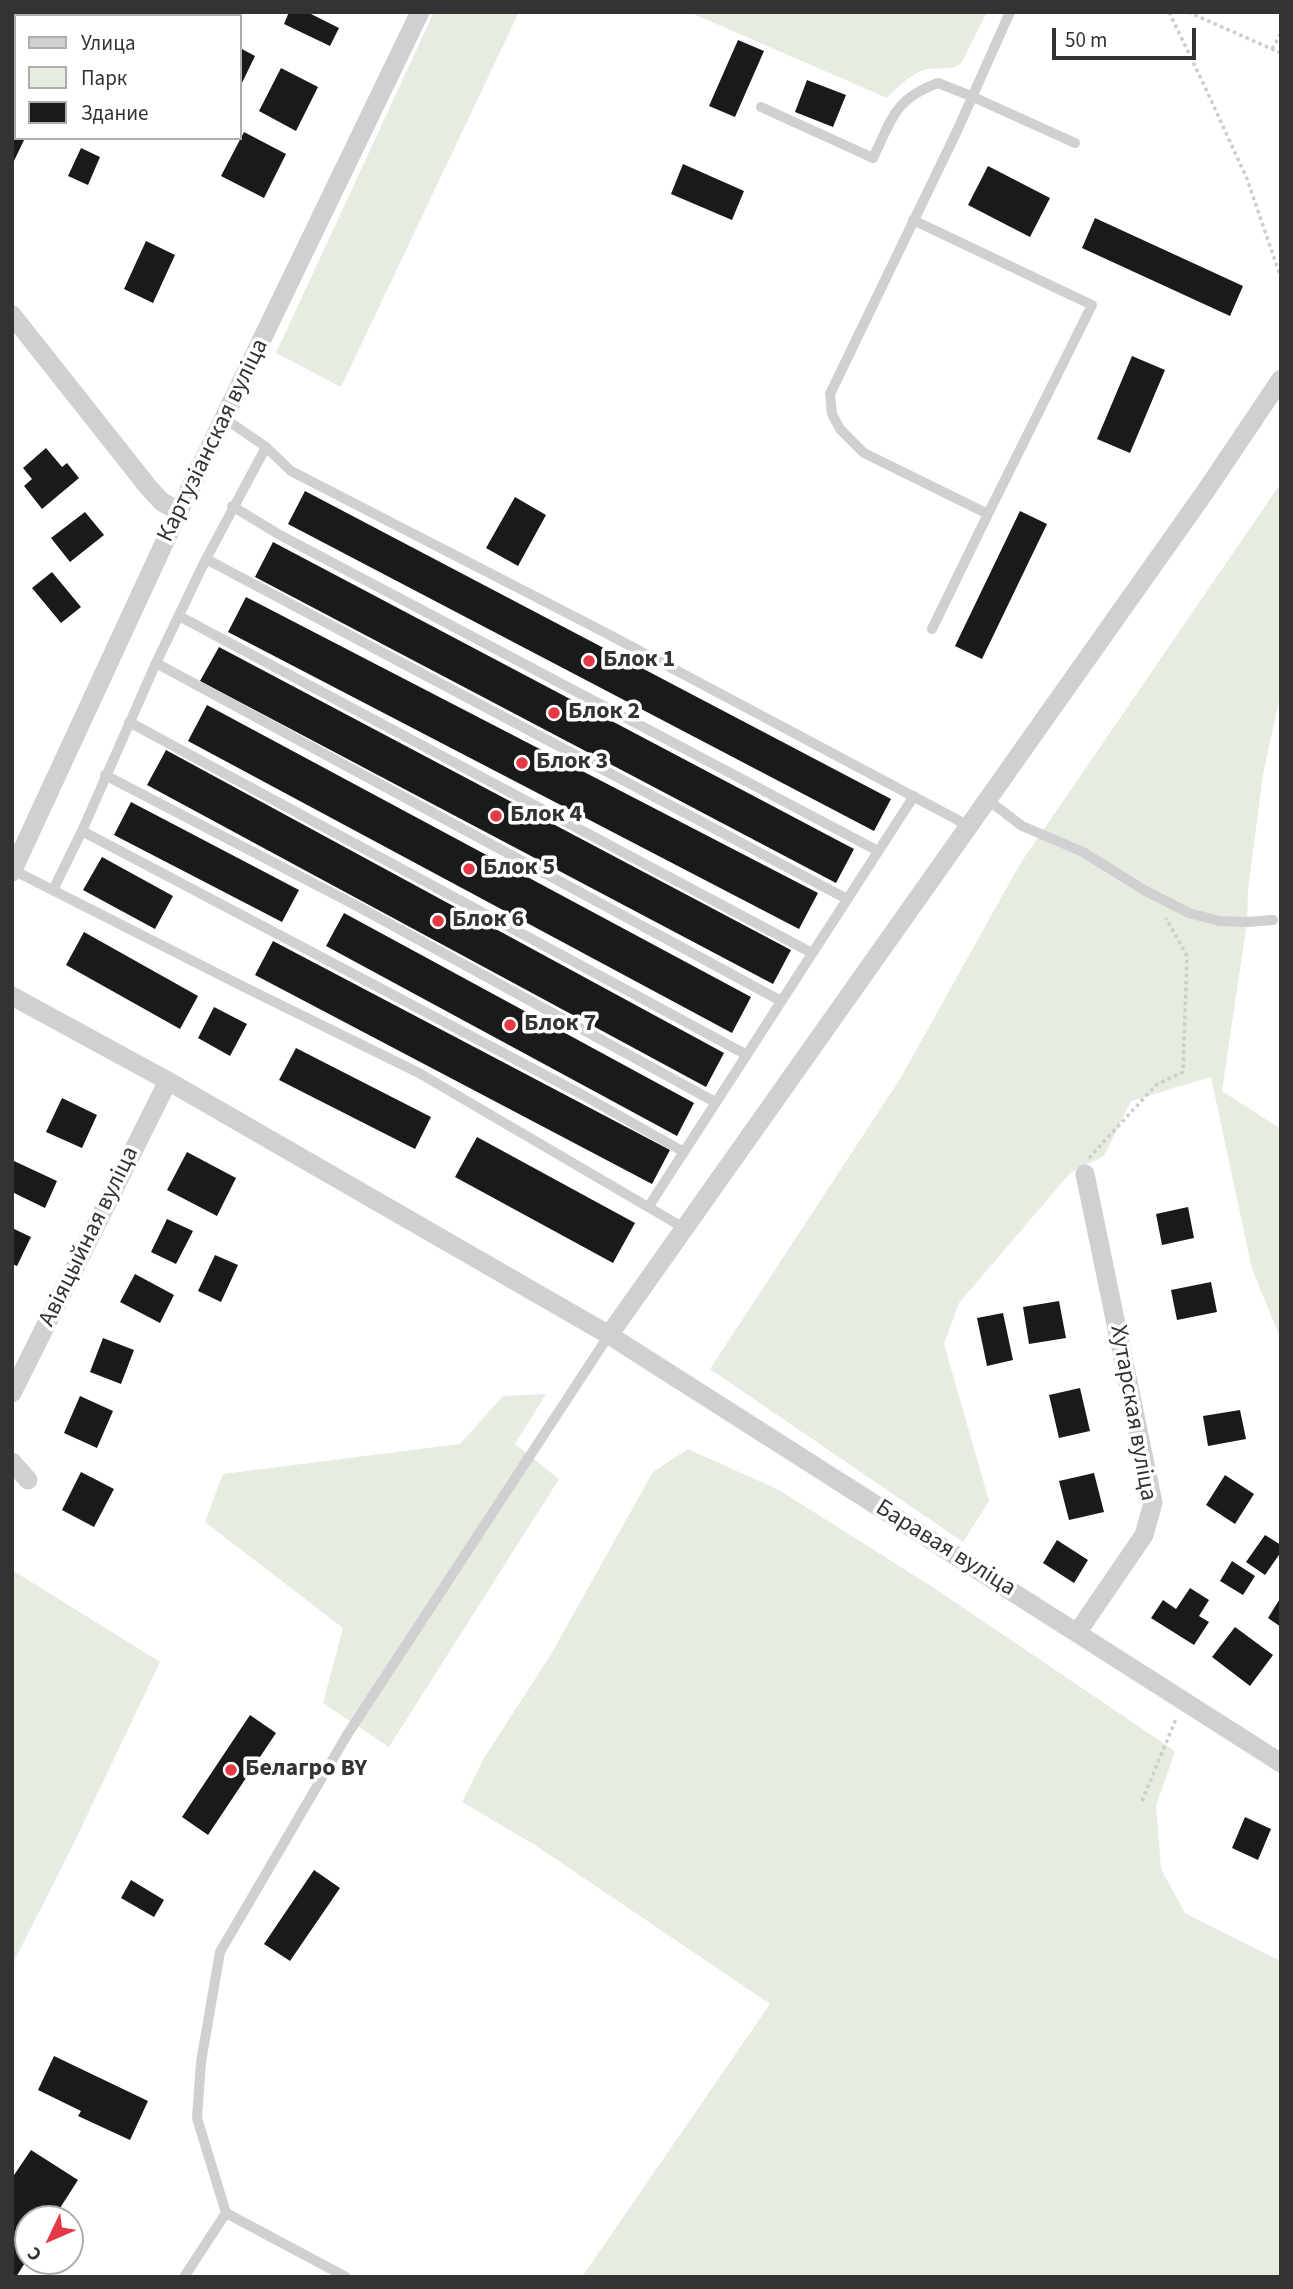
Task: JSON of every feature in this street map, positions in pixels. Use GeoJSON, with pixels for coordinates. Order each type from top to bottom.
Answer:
{"type":"FeatureCollection","features":[{"type":"Feature","properties":{"kind":"street","name":"Картузіанская вуліца"},"geometry":{"type":"LineString","coordinates":[[13,870],[179,511],[421,12]]}},
{"type":"Feature","properties":{"kind":"street"},"geometry":{"type":"LineString","coordinates":[[12,315],[149,488],[162,502],[179,511]]}},
{"type":"Feature","properties":{"kind":"street"},"geometry":{"type":"LineString","coordinates":[[609,1335],[1205,492],[1281,379]]}},
{"type":"Feature","properties":{"kind":"street","name":"Баравая вуліца"},"geometry":{"type":"LineString","coordinates":[[12,996],[168,1080],[609,1335],[1281,1763]]}},
{"type":"Feature","properties":{"kind":"street","name":"Авіяцыйная вуліца"},"geometry":{"type":"LineString","coordinates":[[12,1393],[168,1080]]}},
{"type":"Feature","properties":{"kind":"street","name":"Хутарская вуліца"},"geometry":{"type":"LineString","coordinates":[[1077,1633],[1144,1535],[1153,1503],[1085,1174]]}},
{"type":"Feature","properties":{"kind":"street"},"geometry":{"type":"LineString","coordinates":[[12,1462],[28,1480]]}},
{"type":"Feature","properties":{"kind":"lane"},"geometry":{"type":"LineString","coordinates":[[988,514],[864,453],[840,429],[832,414],[830,394],[957,131],[1010,12]]}},
{"type":"Feature","properties":{"kind":"lane"},"geometry":{"type":"LineString","coordinates":[[761,107],[873,158],[900,104],[922,89],[938,83],[1075,143]]}},
{"type":"Feature","properties":{"kind":"lane"},"geometry":{"type":"LineString","coordinates":[[913,220],[1092,305],[932,629]]}},
{"type":"Feature","properties":{"kind":"lane"},"geometry":{"type":"LineString","coordinates":[[225,418],[266,447],[291,471],[969,826]]}},
{"type":"Feature","properties":{"kind":"lane"},"geometry":{"type":"LineString","coordinates":[[53,890],[206,559],[266,447]]}},
{"type":"Feature","properties":{"kind":"lane"},"geometry":{"type":"LineString","coordinates":[[233,506],[278,534],[878,851]]}},
{"type":"Feature","properties":{"kind":"lane"},"geometry":{"type":"LineString","coordinates":[[206,559],[848,899]]}},
{"type":"Feature","properties":{"kind":"lane"},"geometry":{"type":"LineString","coordinates":[[179,616],[812,953]]}},
{"type":"Feature","properties":{"kind":"lane"},"geometry":{"type":"LineString","coordinates":[[156,663],[781,1001]]}},
{"type":"Feature","properties":{"kind":"lane"},"geometry":{"type":"LineString","coordinates":[[129,722],[747,1055]]}},
{"type":"Feature","properties":{"kind":"lane"},"geometry":{"type":"LineString","coordinates":[[105,775],[357,906],[715,1102]]}},
{"type":"Feature","properties":{"kind":"lane"},"geometry":{"type":"LineString","coordinates":[[649,1206],[914,796]]}},
{"type":"Feature","properties":{"kind":"lane"},"geometry":{"type":"LineString","coordinates":[[988,800],[1022,827],[1083,852],[1144,890],[1189,912],[1219,921],[1273,920]]}},
{"type":"Feature","properties":{"kind":"lane"},"geometry":{"type":"LineString","coordinates":[[82,831],[569,1087],[684,1152]]}},
{"type":"Feature","properties":{"kind":"lane"},"geometry":{"type":"LineString","coordinates":[[13,870],[419,1073],[684,1227]]}},
{"type":"Feature","properties":{"kind":"lane"},"geometry":{"type":"LineString","coordinates":[[346,2277],[226,2213],[197,2118],[201,2062],[220,1952],[347,1735],[609,1335]]}},
{"type":"Feature","properties":{"kind":"lane"},"geometry":{"type":"LineString","coordinates":[[184,2277],[226,2213]]}},
{"type":"Feature","properties":{"kind":"path"},"geometry":{"type":"LineString","coordinates":[[1169,12],[1247,179],[1281,278]]}},
{"type":"Feature","properties":{"kind":"path"},"geometry":{"type":"LineString","coordinates":[[1188,12],[1281,53]]}},
{"type":"Feature","properties":{"kind":"path"},"geometry":{"type":"LineString","coordinates":[[1272,49],[1281,33]]}},
{"type":"Feature","properties":{"kind":"path"},"geometry":{"type":"LineString","coordinates":[[1085,1174],[1089,1157],[1131,1111],[1156,1085],[1183,1072],[1187,956],[1161,910],[1144,890]]}},
{"type":"Feature","properties":{"kind":"path"},"geometry":{"type":"LineString","coordinates":[[1142,1801],[1175,1719],[1187,1703]]}},
{"type":"Feature","properties":{"kind":"green space"},"geometry":{"type":"Polygon","coordinates":[[[434,12],[519,12],[341,387],[276,353],[434,12]]]}},
{"type":"Feature","properties":{"kind":"green space"},"geometry":{"type":"Polygon","coordinates":[[[689,12],[987,12],[962,62],[954,67],[919,72],[887,98],[689,12]]]}},
{"type":"Feature","properties":{"kind":"green space"},"geometry":{"type":"Polygon","coordinates":[[[1281,483],[1281,692],[1263,774],[1248,890],[1247,922],[1222,1091],[1281,1129],[1281,1340],[1252,1269],[1211,1077],[1131,1101],[1104,1156],[1070,1173],[959,1303],[944,1344],[989,1501],[963,1542],[710,1369],[900,1079],[1020,864],[1281,483]]]}},
{"type":"Feature","properties":{"kind":"green space"},"geometry":{"type":"Polygon","coordinates":[[[546,1394],[515,1444],[559,1479],[389,1747],[323,1703],[343,1628],[205,1522],[223,1474],[460,1444],[503,1396],[546,1394]]]}},
{"type":"Feature","properties":{"kind":"green space"},"geometry":{"type":"Polygon","coordinates":[[[688,1449],[779,1490],[934,1588],[1175,1751],[1156,1806],[1161,1869],[1185,1913],[1281,1961],[1281,2277],[582,2277],[770,2004],[535,1845],[462,1802],[484,1758],[550,1656],[653,1472],[688,1449]]]}},
{"type":"Feature","properties":{"kind":"green space"},"geometry":{"type":"Polygon","coordinates":[[[12,1570],[160,1662],[72,1847],[12,1965],[12,1570]]]}},
{"type":"Feature","properties":{"kind":"building"},"geometry":{"type":"Polygon","coordinates":[[[57,12],[106,12],[104,14],[55,14],[57,12]]]}},
{"type":"Feature","properties":{"kind":"building"},"geometry":{"type":"Polygon","coordinates":[[[289,12],[307,12],[339,28],[330,46],[284,24],[289,12]]]}},
{"type":"Feature","properties":{"kind":"building"},"geometry":{"type":"Polygon","coordinates":[[[738,40],[764,51],[735,117],[709,106],[738,40]]]}},
{"type":"Feature","properties":{"kind":"building"},"geometry":{"type":"Polygon","coordinates":[[[242,49],[255,56],[242,83],[242,49]]]}},
{"type":"Feature","properties":{"kind":"building"},"geometry":{"type":"Polygon","coordinates":[[[281,68],[318,87],[296,131],[259,111],[281,68]]]}},
{"type":"Feature","properties":{"kind":"building"},"geometry":{"type":"Polygon","coordinates":[[[807,80],[846,95],[833,127],[795,112],[807,80]]]}},
{"type":"Feature","properties":{"kind":"building"},"geometry":{"type":"Polygon","coordinates":[[[12,123],[14,140],[24,140],[12,165],[12,123]]]}},
{"type":"Feature","properties":{"kind":"building"},"geometry":{"type":"Polygon","coordinates":[[[244,132],[286,154],[264,198],[221,176],[244,132]]]}},
{"type":"Feature","properties":{"kind":"building"},"geometry":{"type":"Polygon","coordinates":[[[81,148],[100,157],[88,185],[68,176],[81,148]]]}},
{"type":"Feature","properties":{"kind":"building"},"geometry":{"type":"Polygon","coordinates":[[[683,164],[744,191],[732,220],[671,194],[683,164]]]}},
{"type":"Feature","properties":{"kind":"building"},"geometry":{"type":"Polygon","coordinates":[[[988,166],[1050,198],[1030,237],[968,205],[988,166]]]}},
{"type":"Feature","properties":{"kind":"building"},"geometry":{"type":"Polygon","coordinates":[[[1095,218],[1243,286],[1230,316],[1082,248],[1095,218]]]}},
{"type":"Feature","properties":{"kind":"building"},"geometry":{"type":"Polygon","coordinates":[[[146,241],[175,255],[153,303],[124,289],[146,241]]]}},
{"type":"Feature","properties":{"kind":"building"},"geometry":{"type":"Polygon","coordinates":[[[1132,356],[1165,370],[1130,453],[1097,439],[1132,356]]]}},
{"type":"Feature","properties":{"kind":"building"},"geometry":{"type":"Polygon","coordinates":[[[46,448],[62,467],[67,463],[79,478],[42,509],[24,486],[32,479],[23,468],[46,448]]]}},
{"type":"Feature","properties":{"kind":"building","name":"Блок 1"},"geometry":{"type":"Polygon","coordinates":[[[305,491],[891,799],[874,831],[288,524],[305,491]]]}},
{"type":"Feature","properties":{"kind":"building"},"geometry":{"type":"Polygon","coordinates":[[[515,497],[546,515],[518,566],[486,548],[515,497]]]}},
{"type":"Feature","properties":{"kind":"building"},"geometry":{"type":"Polygon","coordinates":[[[1020,511],[1047,524],[982,659],[955,646],[1020,511]]]}},
{"type":"Feature","properties":{"kind":"building"},"geometry":{"type":"Polygon","coordinates":[[[85,512],[104,535],[70,562],[51,538],[85,512]]]}},
{"type":"Feature","properties":{"kind":"building","name":"Блок 2"},"geometry":{"type":"Polygon","coordinates":[[[273,542],[854,849],[836,883],[255,577],[273,542]]]}},
{"type":"Feature","properties":{"kind":"building"},"geometry":{"type":"Polygon","coordinates":[[[52,572],[81,607],[61,623],[32,588],[52,572]]]}},
{"type":"Feature","properties":{"kind":"building","name":"Блок 3"},"geometry":{"type":"Polygon","coordinates":[[[246,597],[818,893],[799,929],[228,632],[246,597]]]}},
{"type":"Feature","properties":{"kind":"building","name":"Блок 4"},"geometry":{"type":"Polygon","coordinates":[[[219,647],[791,950],[773,984],[200,681],[219,647]]]}},
{"type":"Feature","properties":{"kind":"building","name":"Блок 5"},"geometry":{"type":"Polygon","coordinates":[[[207,705],[751,997],[732,1033],[188,741],[207,705]]]}},
{"type":"Feature","properties":{"kind":"building","name":"Блок 6"},"geometry":{"type":"Polygon","coordinates":[[[166,750],[724,1053],[706,1087],[147,785],[166,750]]]}},
{"type":"Feature","properties":{"kind":"building"},"geometry":{"type":"Polygon","coordinates":[[[131,802],[299,890],[282,922],[114,835],[131,802]]]}},
{"type":"Feature","properties":{"kind":"building"},"geometry":{"type":"Polygon","coordinates":[[[102,857],[173,896],[155,929],[83,890],[102,857]]]}},
{"type":"Feature","properties":{"kind":"building","name":"Блок 7"},"geometry":{"type":"Polygon","coordinates":[[[344,913],[694,1103],[677,1136],[326,946],[344,913]]]}},
{"type":"Feature","properties":{"kind":"building"},"geometry":{"type":"Polygon","coordinates":[[[84,932],[198,996],[180,1029],[66,965],[84,932]]]}},
{"type":"Feature","properties":{"kind":"building"},"geometry":{"type":"Polygon","coordinates":[[[273,941],[670,1150],[652,1184],[255,975],[273,941]]]}},
{"type":"Feature","properties":{"kind":"building"},"geometry":{"type":"Polygon","coordinates":[[[214,1007],[247,1024],[230,1056],[198,1038],[214,1007]]]}},
{"type":"Feature","properties":{"kind":"building"},"geometry":{"type":"Polygon","coordinates":[[[296,1048],[431,1117],[415,1149],[279,1080],[296,1048]]]}},
{"type":"Feature","properties":{"kind":"building"},"geometry":{"type":"Polygon","coordinates":[[[62,1098],[97,1115],[82,1148],[46,1132],[62,1098]]]}},
{"type":"Feature","properties":{"kind":"building"},"geometry":{"type":"Polygon","coordinates":[[[477,1137],[635,1223],[613,1263],[455,1177],[477,1137]]]}},
{"type":"Feature","properties":{"kind":"building"},"geometry":{"type":"Polygon","coordinates":[[[187,1152],[236,1178],[217,1216],[167,1190],[187,1152]]]}},
{"type":"Feature","properties":{"kind":"building"},"geometry":{"type":"Polygon","coordinates":[[[14,1161],[57,1181],[45,1208],[12,1192],[14,1161]]]}},
{"type":"Feature","properties":{"kind":"building"},"geometry":{"type":"Polygon","coordinates":[[[1188,1207],[1194,1238],[1162,1245],[1156,1214],[1188,1207]]]}},
{"type":"Feature","properties":{"kind":"building"},"geometry":{"type":"Polygon","coordinates":[[[167,1219],[193,1231],[176,1264],[151,1252],[167,1219]]]}},
{"type":"Feature","properties":{"kind":"building"},"geometry":{"type":"Polygon","coordinates":[[[12,1228],[31,1237],[17,1266],[12,1264],[12,1228]]]}},
{"type":"Feature","properties":{"kind":"building"},"geometry":{"type":"Polygon","coordinates":[[[215,1255],[238,1265],[221,1302],[198,1291],[215,1255]]]}},
{"type":"Feature","properties":{"kind":"building"},"geometry":{"type":"Polygon","coordinates":[[[135,1274],[174,1295],[160,1323],[120,1302],[135,1274]]]}},
{"type":"Feature","properties":{"kind":"building"},"geometry":{"type":"Polygon","coordinates":[[[1211,1282],[1217,1312],[1177,1320],[1171,1290],[1211,1282]]]}},
{"type":"Feature","properties":{"kind":"building"},"geometry":{"type":"Polygon","coordinates":[[[1059,1301],[1066,1338],[1029,1344],[1023,1307],[1059,1301]]]}},
{"type":"Feature","properties":{"kind":"building"},"geometry":{"type":"Polygon","coordinates":[[[1003,1313],[1013,1360],[987,1366],[977,1318],[1003,1313]]]}},
{"type":"Feature","properties":{"kind":"building"},"geometry":{"type":"Polygon","coordinates":[[[103,1338],[134,1350],[121,1384],[90,1372],[103,1338]]]}},
{"type":"Feature","properties":{"kind":"building"},"geometry":{"type":"Polygon","coordinates":[[[1080,1388],[1090,1431],[1059,1438],[1049,1395],[1080,1388]]]}},
{"type":"Feature","properties":{"kind":"building"},"geometry":{"type":"Polygon","coordinates":[[[80,1396],[113,1411],[97,1448],[64,1433],[80,1396]]]}},
{"type":"Feature","properties":{"kind":"building"},"geometry":{"type":"Polygon","coordinates":[[[1240,1410],[1246,1439],[1208,1446],[1203,1416],[1240,1410]]]}},
{"type":"Feature","properties":{"kind":"building"},"geometry":{"type":"Polygon","coordinates":[[[81,1472],[114,1489],[94,1527],[62,1510],[81,1472]]]}},
{"type":"Feature","properties":{"kind":"building"},"geometry":{"type":"Polygon","coordinates":[[[1094,1473],[1104,1512],[1069,1520],[1059,1481],[1094,1473]]]}},
{"type":"Feature","properties":{"kind":"building"},"geometry":{"type":"Polygon","coordinates":[[[1225,1475],[1254,1494],[1235,1524],[1206,1505],[1225,1475]]]}},
{"type":"Feature","properties":{"kind":"building"},"geometry":{"type":"Polygon","coordinates":[[[1265,1535],[1281,1545],[1281,1552],[1265,1575],[1246,1562],[1265,1535]]]}},
{"type":"Feature","properties":{"kind":"building"},"geometry":{"type":"Polygon","coordinates":[[[1057,1540],[1088,1560],[1074,1583],[1043,1563],[1057,1540]]]}},
{"type":"Feature","properties":{"kind":"building"},"geometry":{"type":"Polygon","coordinates":[[[1232,1561],[1255,1576],[1243,1595],[1220,1581],[1232,1561]]]}},
{"type":"Feature","properties":{"kind":"building"},"geometry":{"type":"Polygon","coordinates":[[[1190,1588],[1209,1600],[1199,1616],[1209,1622],[1194,1645],[1151,1618],[1163,1600],[1176,1609],[1190,1588]]]}},
{"type":"Feature","properties":{"kind":"building"},"geometry":{"type":"Polygon","coordinates":[[[1281,1597],[1281,1627],[1268,1618],[1281,1597]]]}},
{"type":"Feature","properties":{"kind":"building"},"geometry":{"type":"Polygon","coordinates":[[[1235,1627],[1273,1655],[1250,1686],[1212,1657],[1235,1627]]]}},
{"type":"Feature","properties":{"kind":"building"},"geometry":{"type":"Polygon","coordinates":[[[250,1715],[276,1733],[208,1835],[182,1817],[250,1715]]]}},
{"type":"Feature","properties":{"kind":"building"},"geometry":{"type":"Polygon","coordinates":[[[1245,1817],[1271,1829],[1258,1860],[1232,1848],[1245,1817]]]}},
{"type":"Feature","properties":{"kind":"building"},"geometry":{"type":"Polygon","coordinates":[[[314,1870],[340,1888],[290,1961],[264,1944],[314,1870]]]}},
{"type":"Feature","properties":{"kind":"building"},"geometry":{"type":"Polygon","coordinates":[[[131,1880],[164,1900],[154,1917],[121,1898],[131,1880]]]}},
{"type":"Feature","properties":{"kind":"building"},"geometry":{"type":"Polygon","coordinates":[[[54,2056],[148,2101],[130,2140],[78,2116],[81,2111],[38,2090],[54,2056]]]}},
{"type":"Feature","properties":{"kind":"building"},"geometry":{"type":"Polygon","coordinates":[[[31,2150],[78,2180],[62,2205],[14,2205],[16,2277],[12,2277],[12,2178],[31,2150]]]}},
{"type":"Feature","properties":{"kind":"place","name":"Блок 1"},"geometry":{"type":"Point","coordinates":[589,661]}},
{"type":"Feature","properties":{"kind":"place","name":"Блок 2"},"geometry":{"type":"Point","coordinates":[554,713]}},
{"type":"Feature","properties":{"kind":"place","name":"Блок 3"},"geometry":{"type":"Point","coordinates":[522,763]}},
{"type":"Feature","properties":{"kind":"place","name":"Блок 4"},"geometry":{"type":"Point","coordinates":[496,816]}},
{"type":"Feature","properties":{"kind":"place","name":"Блок 5"},"geometry":{"type":"Point","coordinates":[469,869]}},
{"type":"Feature","properties":{"kind":"place","name":"Блок 6"},"geometry":{"type":"Point","coordinates":[438,921]}},
{"type":"Feature","properties":{"kind":"place","name":"Блок 7"},"geometry":{"type":"Point","coordinates":[510,1025]}},
{"type":"Feature","properties":{"kind":"place","name":"Белагро BY"},"geometry":{"type":"Point","coordinates":[231,1770]}}]}
